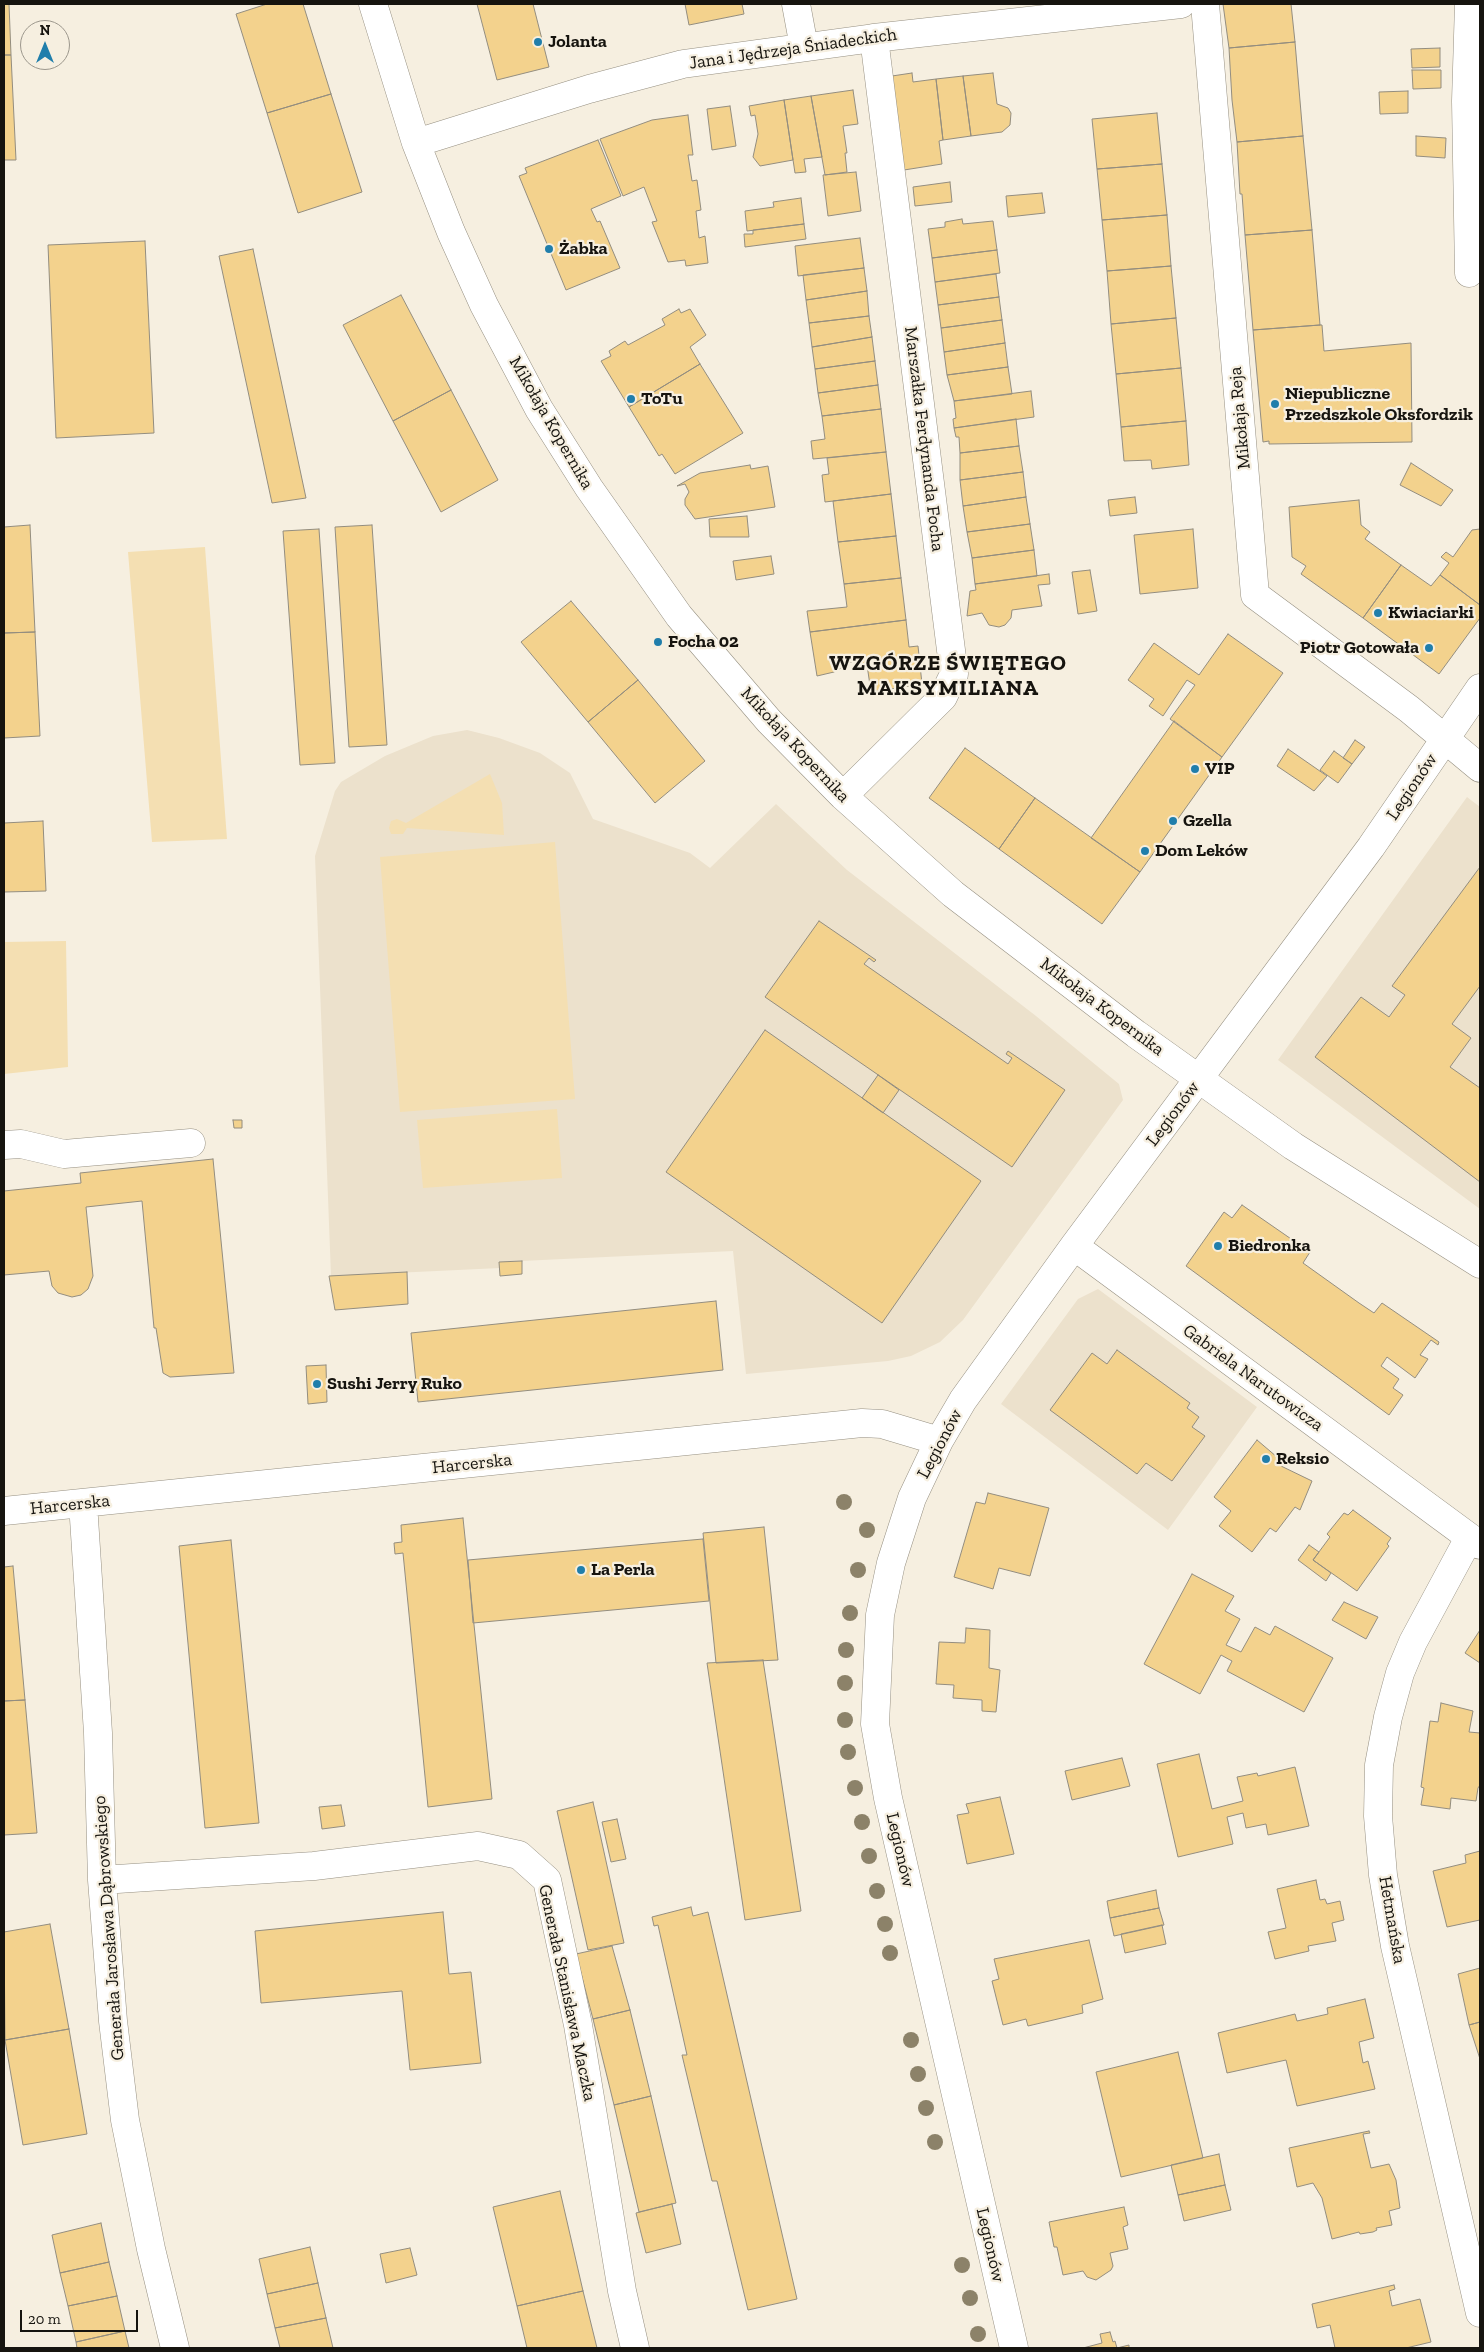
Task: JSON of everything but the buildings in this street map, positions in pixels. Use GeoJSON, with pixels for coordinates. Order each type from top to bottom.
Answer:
{"type":"FeatureCollection","features":[{"type":"Feature","properties":{"kind":"street","name":"Mikołaja Kopernika"},"geometry":{"type":"LineString","coordinates":[[374,4],[416,144],[451,232],[484,305],[539,409],[588,488],[679,616],[769,721],[843,796],[953,894],[1136,1034],[1294,1146],[1480,1264]]}},
{"type":"Feature","properties":{"kind":"street"},"geometry":{"type":"LineString","coordinates":[[796,4],[804,47]]}},
{"type":"Feature","properties":{"kind":"street","name":"Jana i Jędrzeja Śniadeckich"},"geometry":{"type":"LineString","coordinates":[[416,144],[589,89],[683,64],[874,38],[1181,4]]}},
{"type":"Feature","properties":{"kind":"street","name":"Mikołaja Reja"},"geometry":{"type":"LineString","coordinates":[[1205,4],[1256,595],[1409,709],[1480,768]]}},
{"type":"Feature","properties":{"kind":"street"},"geometry":{"type":"LineString","coordinates":[[1469,4],[1466,101],[1469,273]]}},
{"type":"Feature","properties":{"kind":"street","name":"Marszałka Ferdynanda Focha"},"geometry":{"type":"LineString","coordinates":[[843,796],[943,697],[954,674],[874,38]]}},
{"type":"Feature","properties":{"kind":"street","name":"Legionów"},"geometry":{"type":"LineString","coordinates":[[1014,2348],[888,1798],[875,1724],[880,1615],[891,1563],[912,1498],[939,1441],[963,1400],[1074,1246],[1371,847],[1480,688]]}},
{"type":"Feature","properties":{"kind":"street"},"geometry":{"type":"LineString","coordinates":[[4,1145],[21,1144],[64,1154],[191,1143]]}},
{"type":"Feature","properties":{"kind":"street","name":"Gabriela Narutowicza"},"geometry":{"type":"LineString","coordinates":[[1074,1246],[1475,1541]]}},
{"type":"Feature","properties":{"kind":"street","name":"Harcerska"},"geometry":{"type":"LineString","coordinates":[[4,1511],[862,1423],[882,1424],[939,1441]]}},
{"type":"Feature","properties":{"kind":"street","name":"Generała Jarosława Dąbrowskiego"},"geometry":{"type":"LineString","coordinates":[[84,1503],[98,1733],[102,1880],[113,2021],[124,2120],[151,2249],[176,2348]]}},
{"type":"Feature","properties":{"kind":"street","name":"Hetmańska"},"geometry":{"type":"LineString","coordinates":[[1475,1541],[1413,1642],[1400,1674],[1388,1716],[1379,1765],[1378,1816],[1383,1875],[1395,1946],[1480,2313]]}},
{"type":"Feature","properties":{"kind":"street","name":"Generała Stanisława Maczka"},"geometry":{"type":"LineString","coordinates":[[102,1880],[314,1866],[478,1846],[519,1855],[547,1880],[578,2025],[622,2291],[634,2348]]}},
{"type":"Feature","properties":{"kind":"shaded area"},"geometry":{"type":"Polygon","coordinates":[[[205,547],[227,839],[152,842],[128,552],[205,547]]]}},
{"type":"Feature","properties":{"kind":"shaded area"},"geometry":{"type":"Polygon","coordinates":[[[467,730],[499,738],[540,753],[570,773],[593,819],[690,853],[710,868],[776,804],[847,870],[1036,1016],[1119,1084],[1123,1100],[963,1320],[940,1342],[911,1356],[888,1361],[746,1374],[733,1251],[500,1262],[500,1268],[331,1276],[315,856],[335,791],[341,782],[385,756],[433,736],[467,730]]]}},
{"type":"Feature","properties":{"kind":"shaded area"},"geometry":{"type":"Polygon","coordinates":[[[490,774],[502,803],[504,835],[407,828],[403,834],[391,834],[389,828],[391,821],[397,819],[406,823],[490,774]]]}},
{"type":"Feature","properties":{"kind":"shaded area"},"geometry":{"type":"Polygon","coordinates":[[[1467,797],[1480,807],[1480,1209],[1278,1060],[1467,797]]]}},
{"type":"Feature","properties":{"kind":"shaded area"},"geometry":{"type":"Polygon","coordinates":[[[555,842],[575,1099],[400,1112],[380,857],[555,842]]]}},
{"type":"Feature","properties":{"kind":"shaded area"},"geometry":{"type":"Polygon","coordinates":[[[66,941],[68,1067],[4,1074],[4,942],[66,941]]]}},
{"type":"Feature","properties":{"kind":"shaded area"},"geometry":{"type":"Polygon","coordinates":[[[557,1109],[562,1178],[423,1188],[417,1120],[557,1109]]]}},
{"type":"Feature","properties":{"kind":"shaded area"},"geometry":{"type":"Polygon","coordinates":[[[1098,1289],[1257,1407],[1168,1530],[1001,1404],[1078,1299],[1098,1289]]]}},
{"type":"Feature","properties":{"kind":"place","name":"Jolanta"},"geometry":{"type":"Point","coordinates":[538,42]}},
{"type":"Feature","properties":{"kind":"place","name":"Żabka"},"geometry":{"type":"Point","coordinates":[549,249]}},
{"type":"Feature","properties":{"kind":"place","name":"ToTu"},"geometry":{"type":"Point","coordinates":[631,399]}},
{"type":"Feature","properties":{"kind":"place","name":"Niepubliczne Przedszkole Oksfordzik"},"geometry":{"type":"Point","coordinates":[1275,404]}},
{"type":"Feature","properties":{"kind":"place","name":"Kwiaciarki"},"geometry":{"type":"Point","coordinates":[1378,613]}},
{"type":"Feature","properties":{"kind":"place","name":"Focha 02"},"geometry":{"type":"Point","coordinates":[658,642]}},
{"type":"Feature","properties":{"kind":"place","name":"Piotr Gotowała"},"geometry":{"type":"Point","coordinates":[1429,648]}},
{"type":"Feature","properties":{"kind":"place","name":"VIP"},"geometry":{"type":"Point","coordinates":[1195,769]}},
{"type":"Feature","properties":{"kind":"place","name":"Gzella"},"geometry":{"type":"Point","coordinates":[1173,821]}},
{"type":"Feature","properties":{"kind":"place","name":"Dom Leków"},"geometry":{"type":"Point","coordinates":[1145,851]}},
{"type":"Feature","properties":{"kind":"place","name":"Biedronka"},"geometry":{"type":"Point","coordinates":[1218,1246]}},
{"type":"Feature","properties":{"kind":"place","name":"Sushi Jerry Ruko"},"geometry":{"type":"Point","coordinates":[317,1384]}},
{"type":"Feature","properties":{"kind":"place","name":"Reksio"},"geometry":{"type":"Point","coordinates":[1266,1459]}},
{"type":"Feature","properties":{"kind":"place","name":"La Perla"},"geometry":{"type":"Point","coordinates":[581,1570]}},
{"type":"Feature","properties":{"kind":"district","name":"WZGÓRZE ŚWIĘTEGO MAKSYMILIANA"},"geometry":{"type":"Point","coordinates":[948,676]}}]}
